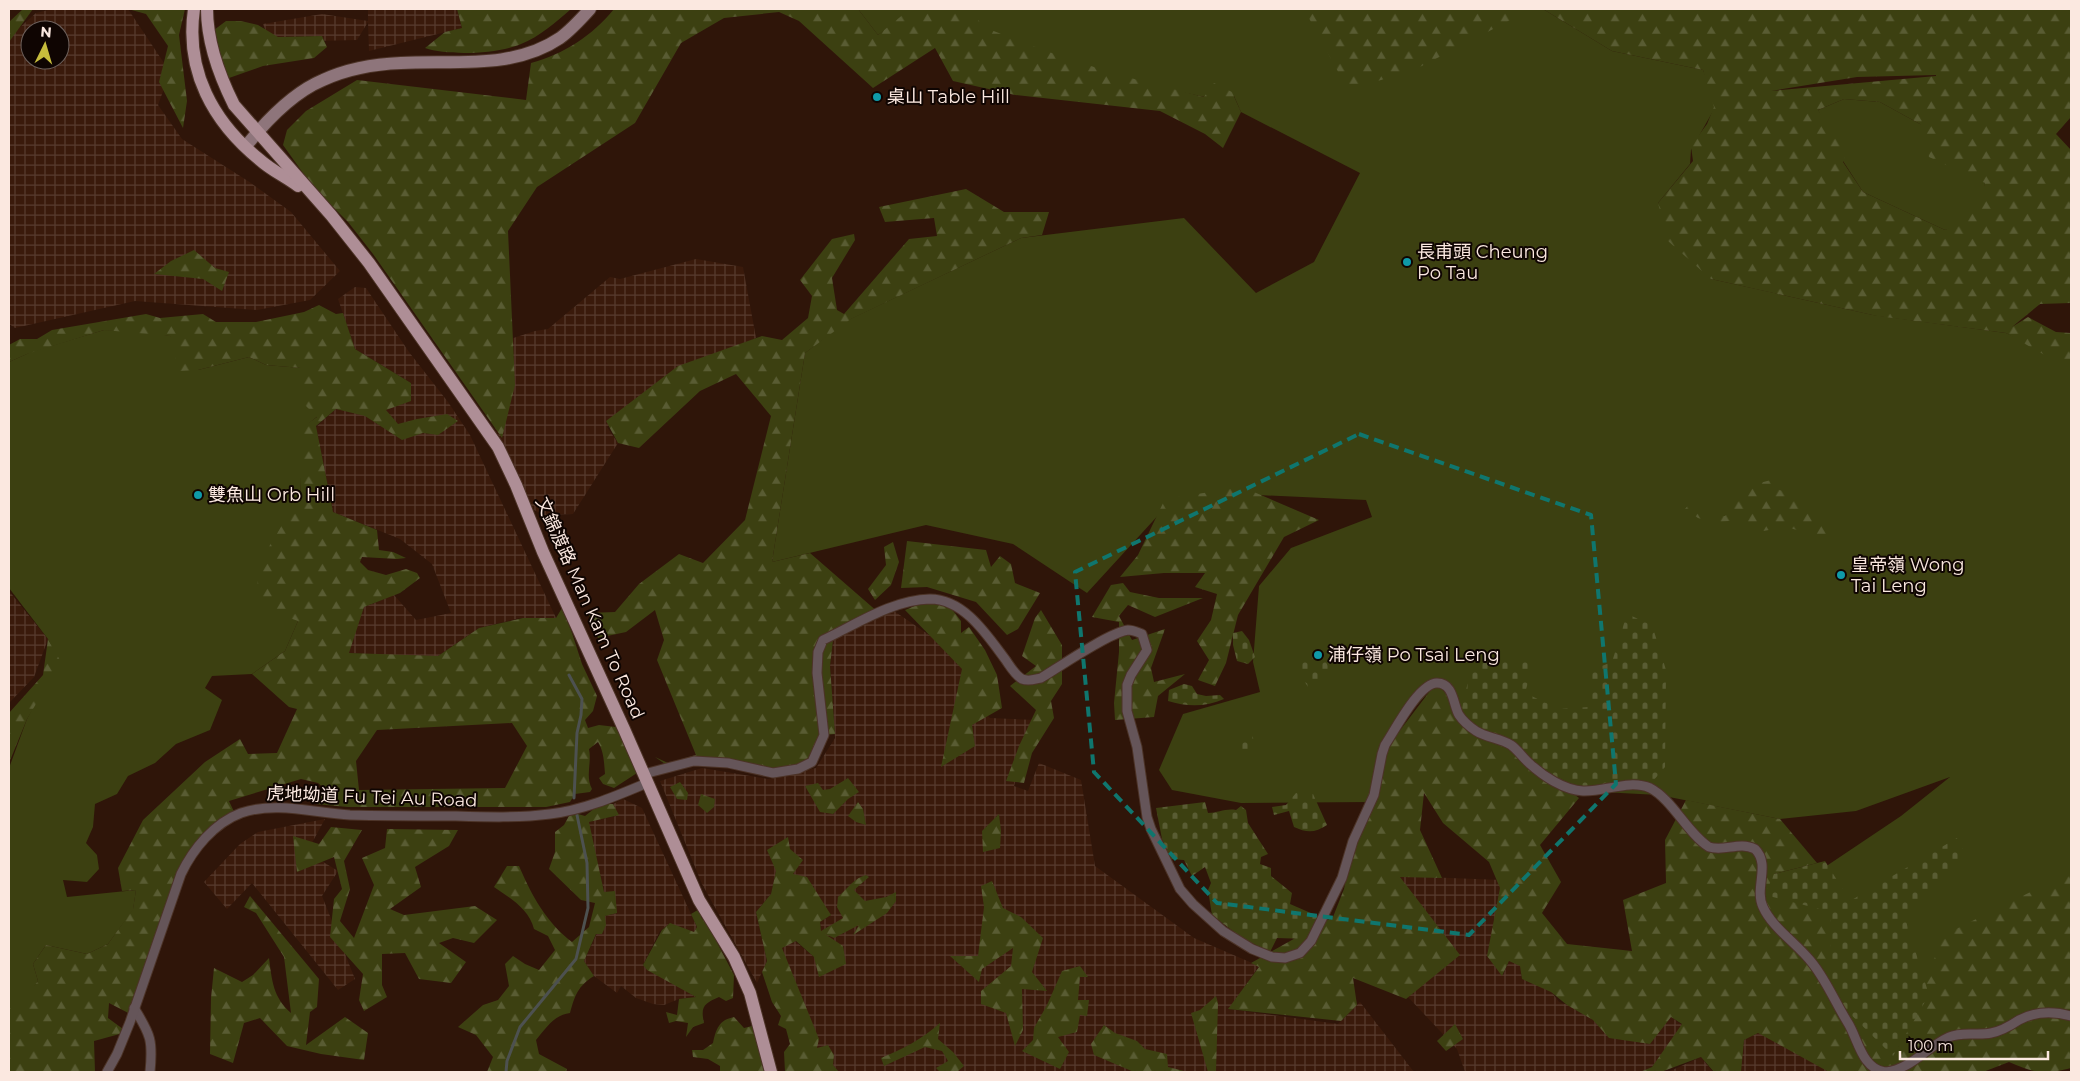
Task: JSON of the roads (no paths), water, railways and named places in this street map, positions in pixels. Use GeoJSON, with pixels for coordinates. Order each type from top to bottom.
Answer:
{"type":"FeatureCollection","features":[{"type":"Feature","properties":{"kind":"main road","name":"文錦渡路 Man Kam To Road"},"geometry":{"type":"LineString","coordinates":[[194,9],[192,40],[194,56],[205,93],[220,120],[230,133],[260,160],[311,194]]}},
{"type":"Feature","properties":{"kind":"main road","name":"文錦渡路 Man Kam To Road"},"geometry":{"type":"LineString","coordinates":[[207,9],[213,53],[234,105],[331,216],[369,263],[498,447],[699,900],[734,957],[750,993],[771,1072]]}},
{"type":"Feature","properties":{"kind":"street"},"geometry":{"type":"LineString","coordinates":[[246,146],[257,132],[286,104],[322,80],[372,66],[401,63],[491,61],[523,54],[542,48],[560,38],[590,9]]}},
{"type":"Feature","properties":{"kind":"street","name":"虎地坳道 Fu Tei Au Road"},"geometry":{"type":"LineString","coordinates":[[106,1072],[117,1054],[185,865],[203,840],[215,829],[241,814],[264,809],[283,808],[348,815],[536,816],[563,812],[604,800],[646,779],[694,761],[728,763],[773,774],[798,769],[812,762],[824,735],[817,673],[818,652],[823,640],[896,605],[929,599],[942,600],[952,604],[978,624],[1014,672],[1022,679],[1041,678],[1125,630],[1134,630],[1142,634],[1146,650],[1131,674],[1127,685],[1127,711],[1137,747],[1147,817],[1151,829],[1180,889],[1193,904],[1223,931],[1252,949],[1272,957],[1285,958],[1300,952],[1311,941],[1342,878],[1353,841],[1374,795],[1378,784],[1385,745],[1420,693],[1428,685],[1443,684],[1449,688],[1460,716],[1474,730],[1486,737],[1512,746],[1550,780],[1582,791],[1632,785],[1646,787],[1658,793],[1709,847],[1716,849],[1745,845],[1755,849],[1762,861],[1760,897],[1766,912],[1817,969],[1852,1029],[1868,1063],[1877,1070],[1885,1072]]}},
{"type":"Feature","properties":{"kind":"street"},"geometry":{"type":"LineString","coordinates":[[134,1008],[148,1030],[151,1041],[150,1072]]}},
{"type":"Feature","properties":{"kind":"street"},"geometry":{"type":"LineString","coordinates":[[1885,1072],[1906,1069],[1942,1041],[1955,1035],[1993,1032],[2007,1028],[2025,1017],[2040,1013],[2056,1012],[2071,1016]]}},
{"type":"Feature","properties":{"kind":"waterway"},"geometry":{"type":"LineString","coordinates":[[569,675],[582,699],[577,733],[574,798]]}},
{"type":"Feature","properties":{"kind":"waterway"},"geometry":{"type":"LineString","coordinates":[[506,1072],[507,1061],[520,1027],[576,959],[588,908],[587,863],[577,815]]}},
{"type":"Feature","properties":{"kind":"place","name":"桌山 Table Hill"},"geometry":{"type":"Point","coordinates":[877,97]}},
{"type":"Feature","properties":{"kind":"place","name":"長甫頭 Cheung Po Tau"},"geometry":{"type":"Point","coordinates":[1407,262]}},
{"type":"Feature","properties":{"kind":"place","name":"雙魚山 Orb Hill"},"geometry":{"type":"Point","coordinates":[198,495]}},
{"type":"Feature","properties":{"kind":"place","name":"皇帝嶺 Wong Tai Leng"},"geometry":{"type":"Point","coordinates":[1841,575]}},
{"type":"Feature","properties":{"kind":"place","name":"浦仔嶺 Po Tsai Leng"},"geometry":{"type":"Point","coordinates":[1318,655]}}]}
